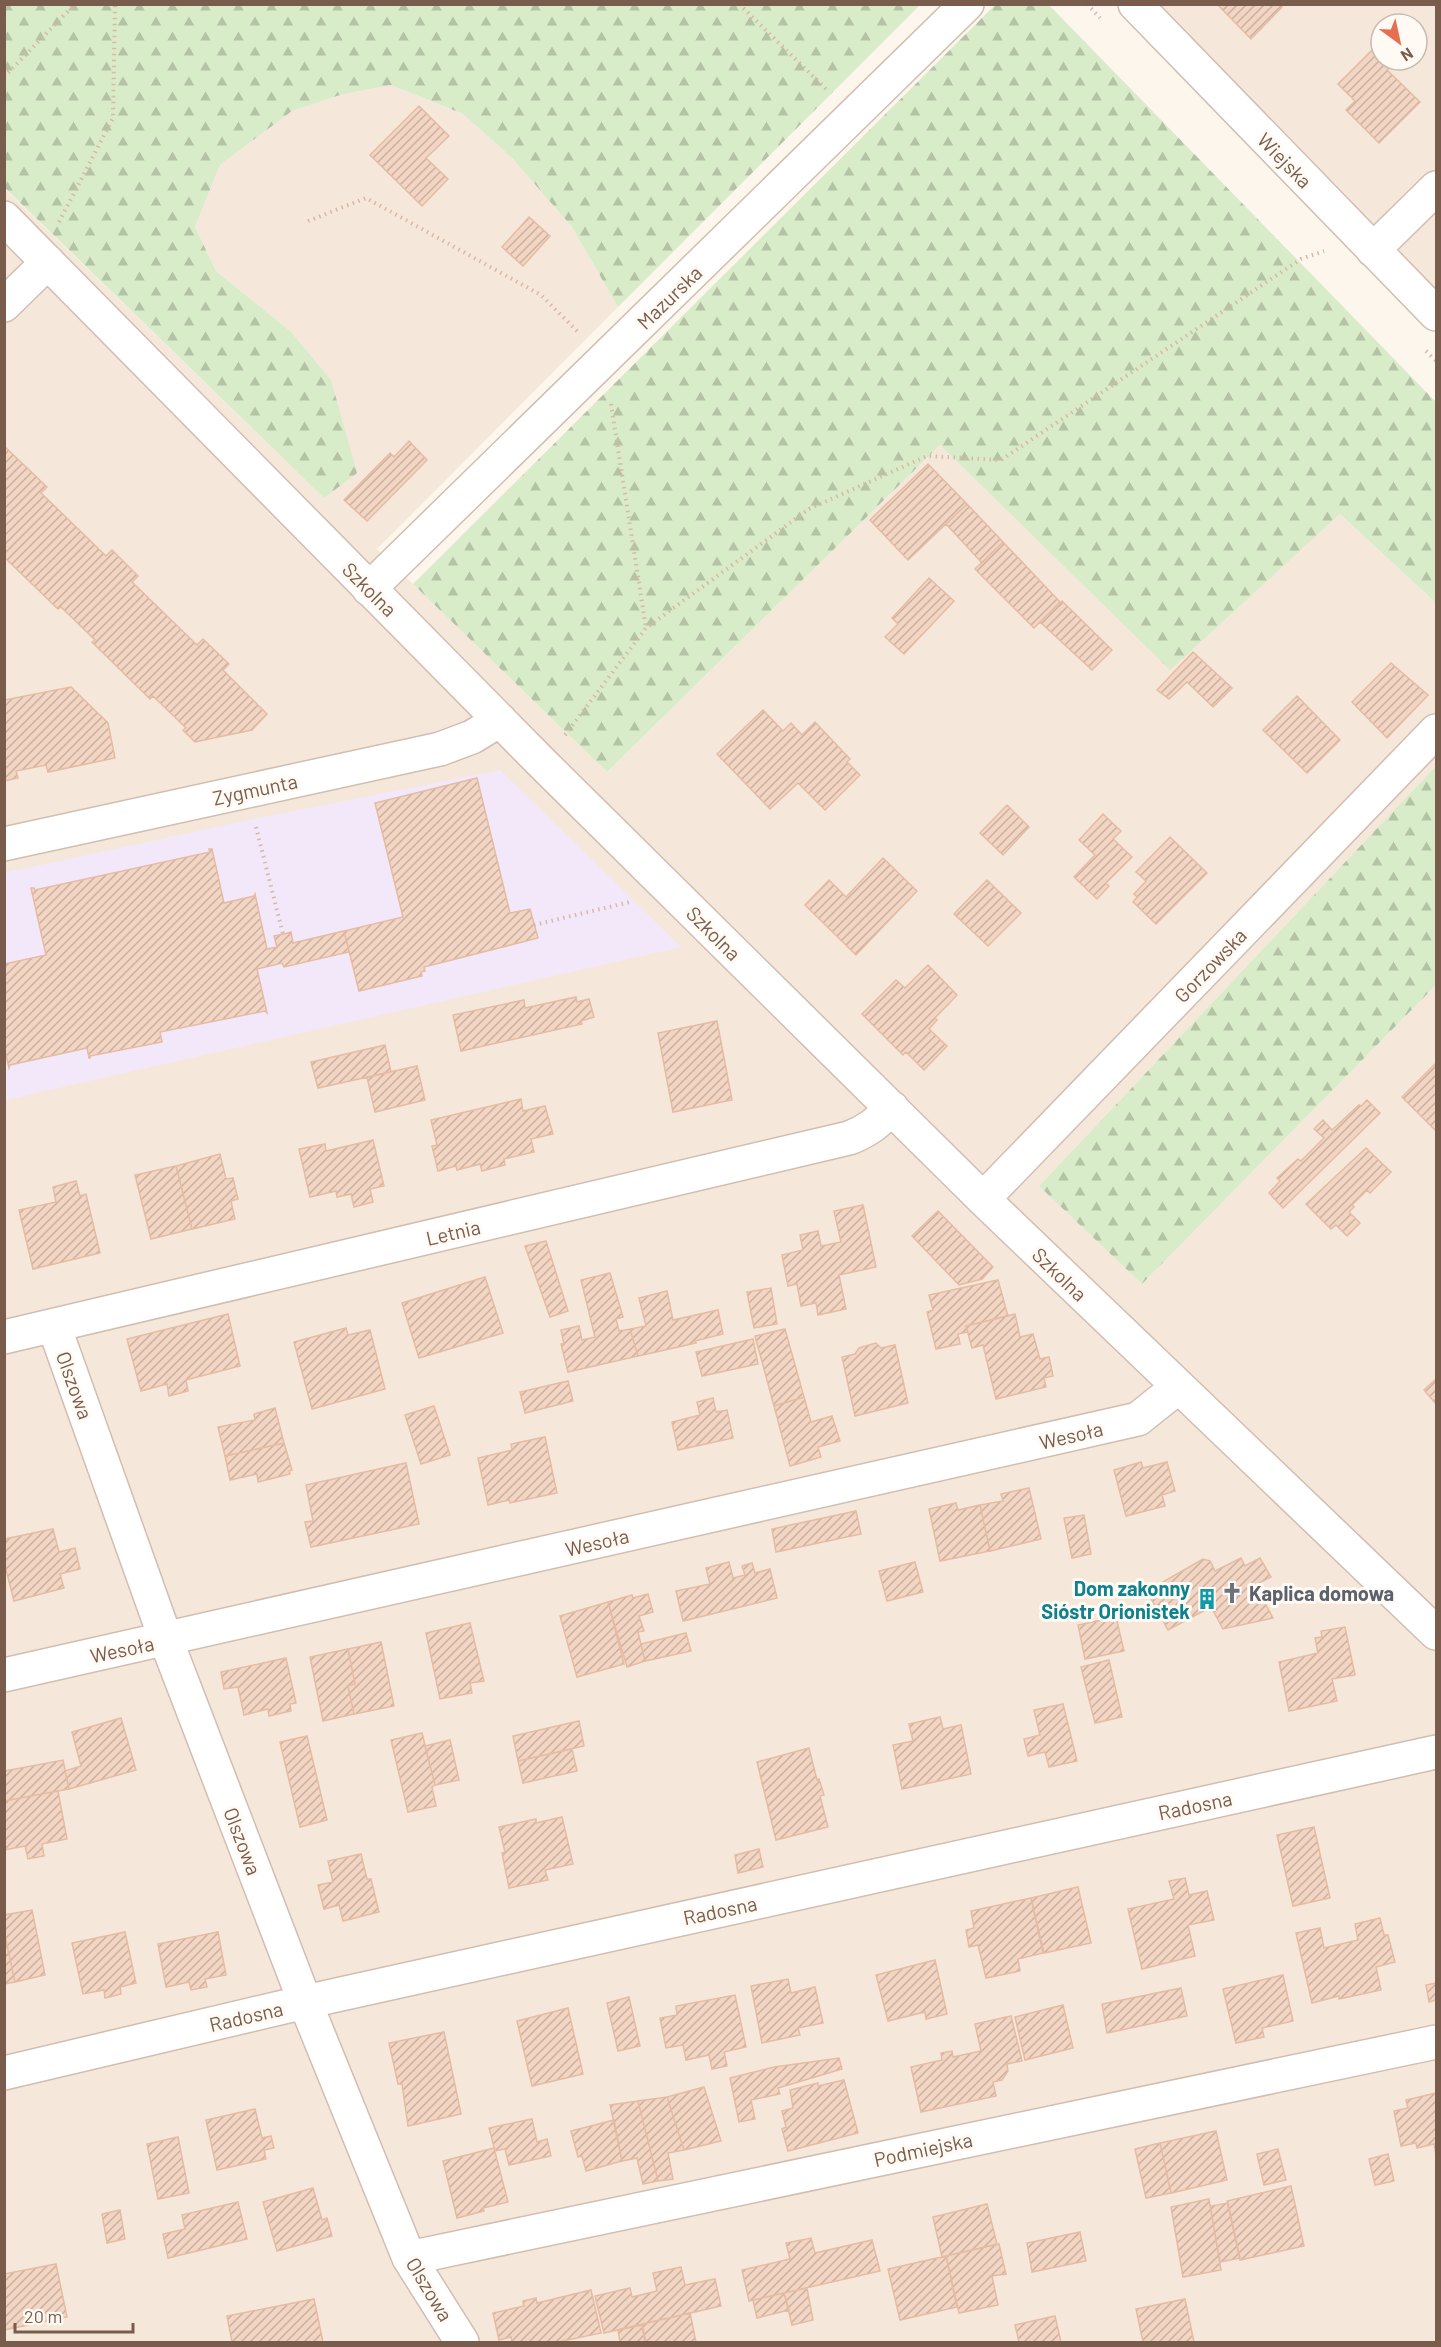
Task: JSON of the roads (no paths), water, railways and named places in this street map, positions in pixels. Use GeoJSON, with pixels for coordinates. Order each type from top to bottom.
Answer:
{"type":"FeatureCollection","features":[{"type":"Feature","properties":{"kind":"street","name":"Mazurska"},"geometry":{"type":"LineString","coordinates":[[369,589],[967,4]]}},
{"type":"Feature","properties":{"kind":"street","name":"Wiejska"},"geometry":{"type":"LineString","coordinates":[[1134,4],[1437,314]]}},
{"type":"Feature","properties":{"kind":"street"},"geometry":{"type":"LineString","coordinates":[[1373,250],[1437,188]]}},
{"type":"Feature","properties":{"kind":"street","name":"Szkolna"},"geometry":{"type":"LineString","coordinates":[[4,218],[369,589],[983,1199],[1437,1633]]}},
{"type":"Feature","properties":{"kind":"street"},"geometry":{"type":"LineString","coordinates":[[4,305],[45,258]]}},
{"type":"Feature","properties":{"kind":"street","name":"Zygmunta"},"geometry":{"type":"LineString","coordinates":[[4,844],[440,749],[472,737],[500,720]]}},
{"type":"Feature","properties":{"kind":"street","name":"Gorzowska"},"geometry":{"type":"LineString","coordinates":[[983,1199],[1437,731]]}},
{"type":"Feature","properties":{"kind":"street","name":"Letnia"},"geometry":{"type":"LineString","coordinates":[[4,1337],[849,1138],[865,1133],[892,1108]]}},
{"type":"Feature","properties":{"kind":"street","name":"Olszowa"},"geometry":{"type":"LineString","coordinates":[[54,1326],[166,1640],[304,2002],[409,2258],[462,2343]]}},
{"type":"Feature","properties":{"kind":"street","name":"Wesoła"},"geometry":{"type":"LineString","coordinates":[[4,1675],[1138,1419],[1178,1387]]}},
{"type":"Feature","properties":{"kind":"street","name":"Radosna"},"geometry":{"type":"LineString","coordinates":[[4,2073],[304,2002],[1437,1752]]}},
{"type":"Feature","properties":{"kind":"street","name":"Podmiejska"},"geometry":{"type":"LineString","coordinates":[[409,2258],[1437,2042]]}},
{"type":"Feature","properties":{"kind":"place","name":"Kaplica domowa"},"geometry":{"type":"Point","coordinates":[1232,1593]}},
{"type":"Feature","properties":{"kind":"place","name":"Dom zakonny Sióstr Orionistek"},"geometry":{"type":"Point","coordinates":[1207,1599]}}]}
